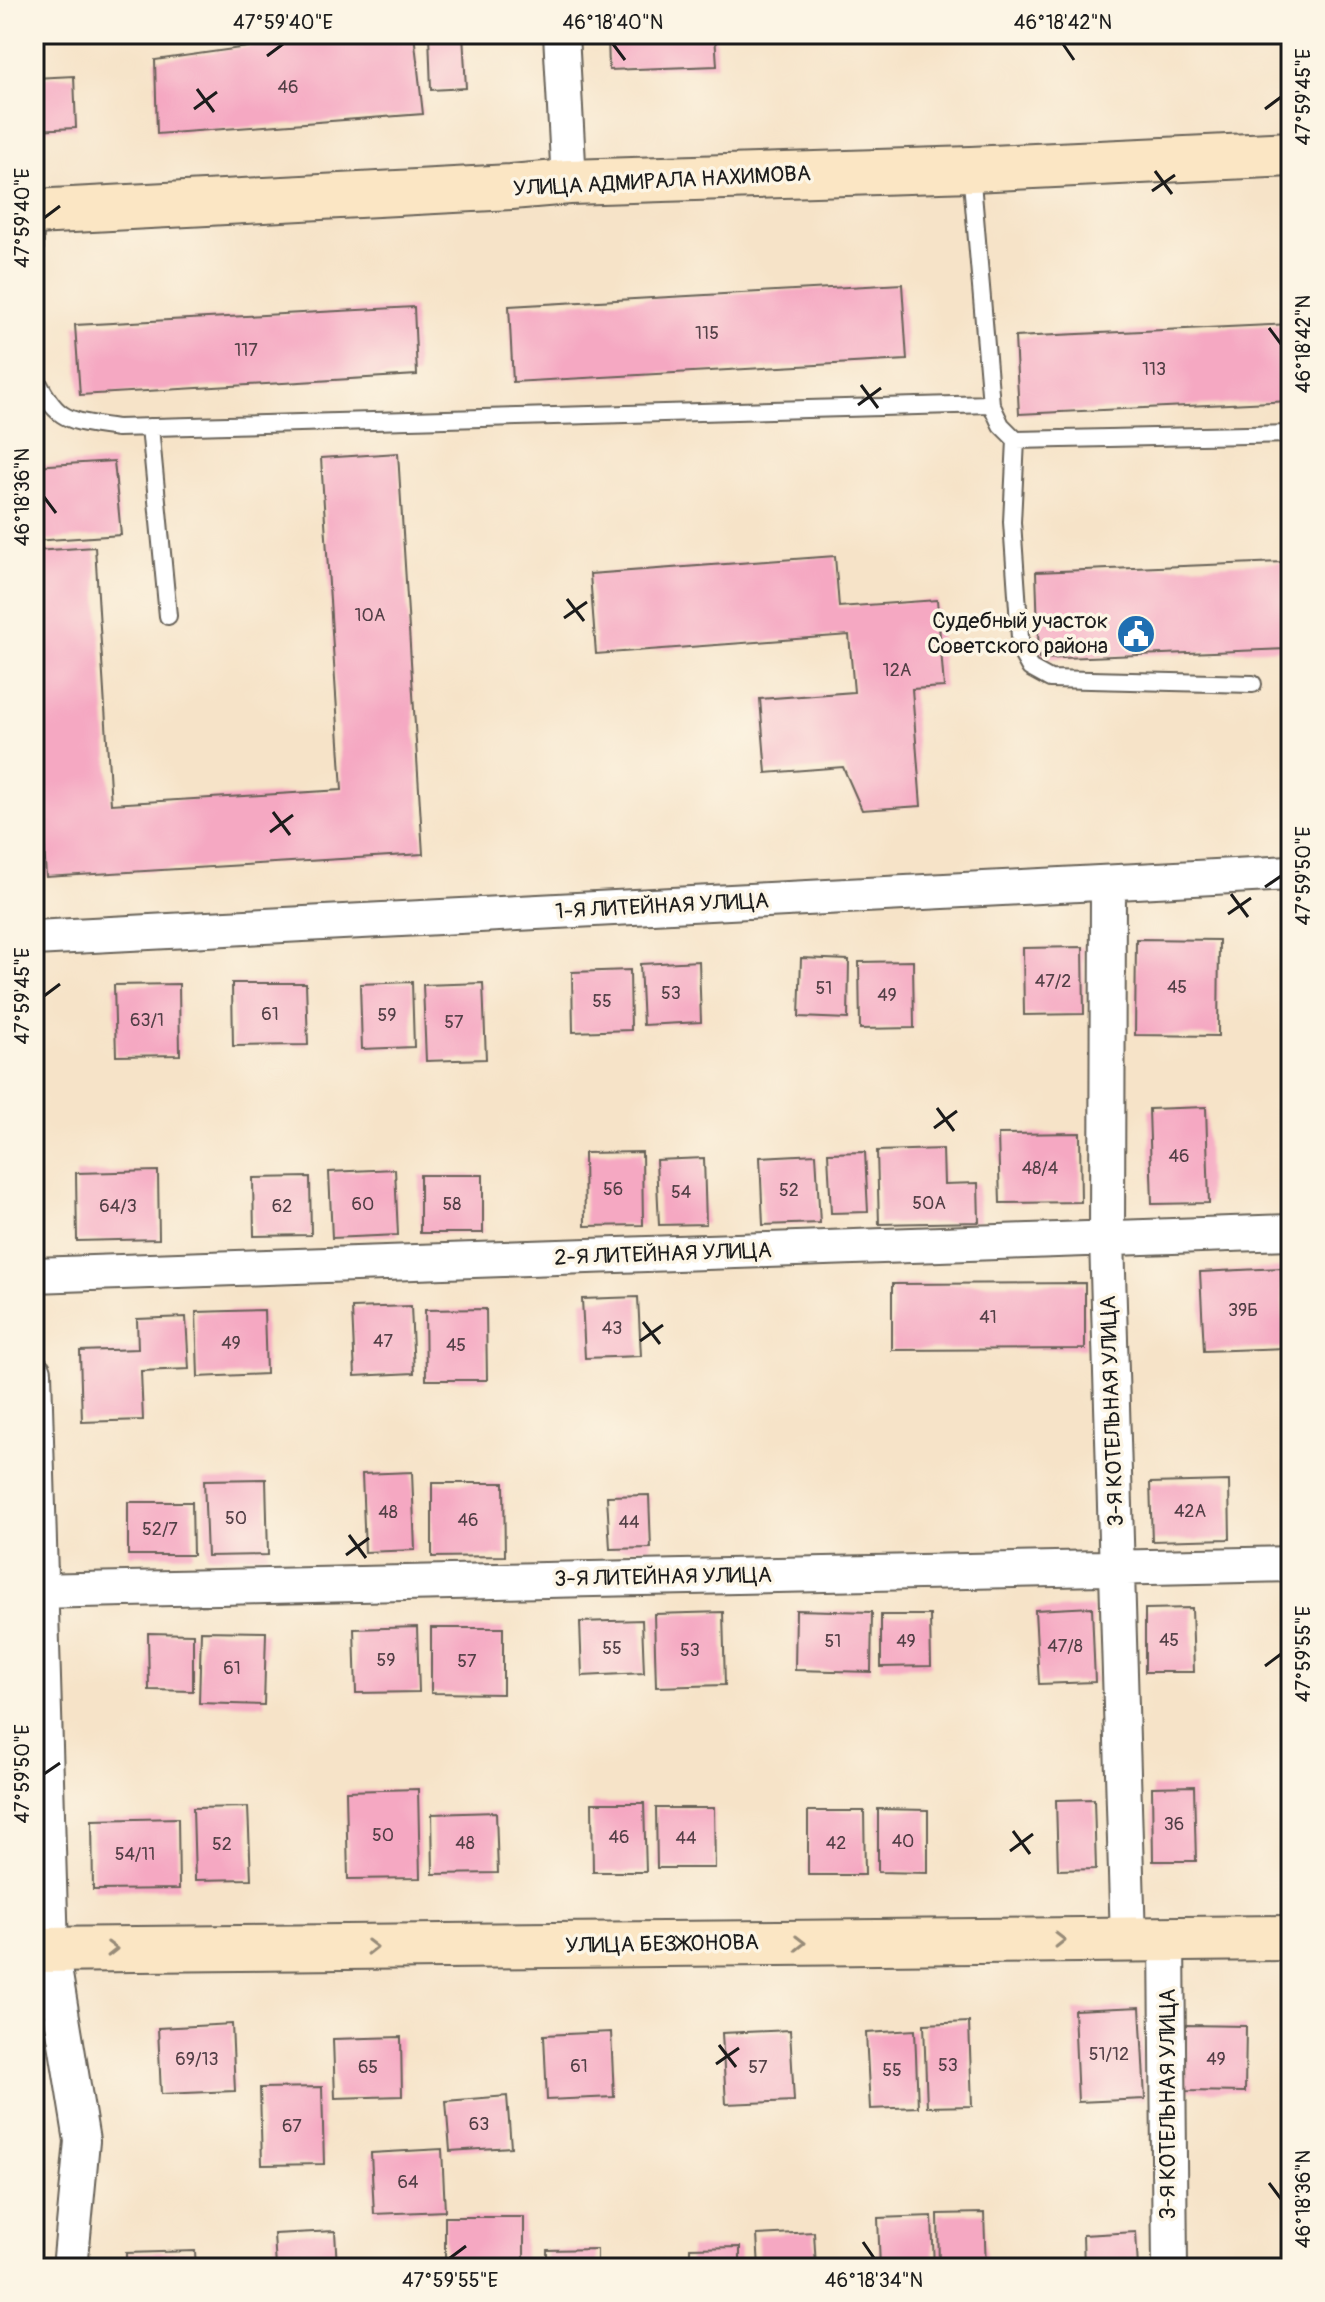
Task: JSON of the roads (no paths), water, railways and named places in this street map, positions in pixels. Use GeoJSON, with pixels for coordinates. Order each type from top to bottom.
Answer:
{"type":"FeatureCollection","features":[{"type":"Feature","properties":{"kind":"main road","name":"УЛИЦА АДМИРАЛА НАХИМОВА"},"geometry":{"type":"LineString","coordinates":[[35,212],[569,182],[971,169],[1291,154]]}},
{"type":"Feature","properties":{"kind":"main road","name":"УЛИЦА БЕЗЖОНОВА"},"geometry":{"type":"LineString","coordinates":[[42,1950],[1291,1938]]}},
{"type":"Feature","properties":{"kind":"street"},"geometry":{"type":"LineString","coordinates":[[561,34],[569,182]]}},
{"type":"Feature","properties":{"kind":"street","name":"1-Я ЛИТЕЙНАЯ УЛИЦА"},"geometry":{"type":"LineString","coordinates":[[34,938],[1291,873]]}},
{"type":"Feature","properties":{"kind":"street","name":"3-Я КОТЕЛЬНАЯ УЛИЦА"},"geometry":{"type":"LineString","coordinates":[[1108,883],[1107,1239],[1117,1567],[1148,1940],[1170,2268]]}},
{"type":"Feature","properties":{"kind":"street","name":"2-Я ЛИТЕЙНАЯ УЛИЦА"},"geometry":{"type":"LineString","coordinates":[[34,1275],[1291,1232]]}},
{"type":"Feature","properties":{"kind":"street"},"geometry":{"type":"LineString","coordinates":[[34,1372],[42,1950],[82,2141],[70,2268]]}},
{"type":"Feature","properties":{"kind":"street","name":"3-Я ЛИТЕЙНАЯ УЛИЦА"},"geometry":{"type":"LineString","coordinates":[[37,1591],[1291,1564]]}},
{"type":"Feature","properties":{"kind":"lane"},"geometry":{"type":"LineString","coordinates":[[971,169],[991,404],[1001,425],[1016,440],[1291,434]]}},
{"type":"Feature","properties":{"kind":"lane"},"geometry":{"type":"LineString","coordinates":[[34,321],[35,212]]}},
{"type":"Feature","properties":{"kind":"lane"},"geometry":{"type":"LineString","coordinates":[[34,374],[46,400],[66,420],[117,428],[991,404]]}},
{"type":"Feature","properties":{"kind":"lane"},"geometry":{"type":"LineString","coordinates":[[150,427],[168,616]]}},
{"type":"Feature","properties":{"kind":"lane"},"geometry":{"type":"LineString","coordinates":[[1016,440],[1012,522],[1017,619],[1021,652],[1030,668],[1050,679],[1253,684]]}},
{"type":"Feature","properties":{"kind":"place","name":"Судебный участок Советского района"},"geometry":{"type":"Point","coordinates":[1136,634]}}]}
